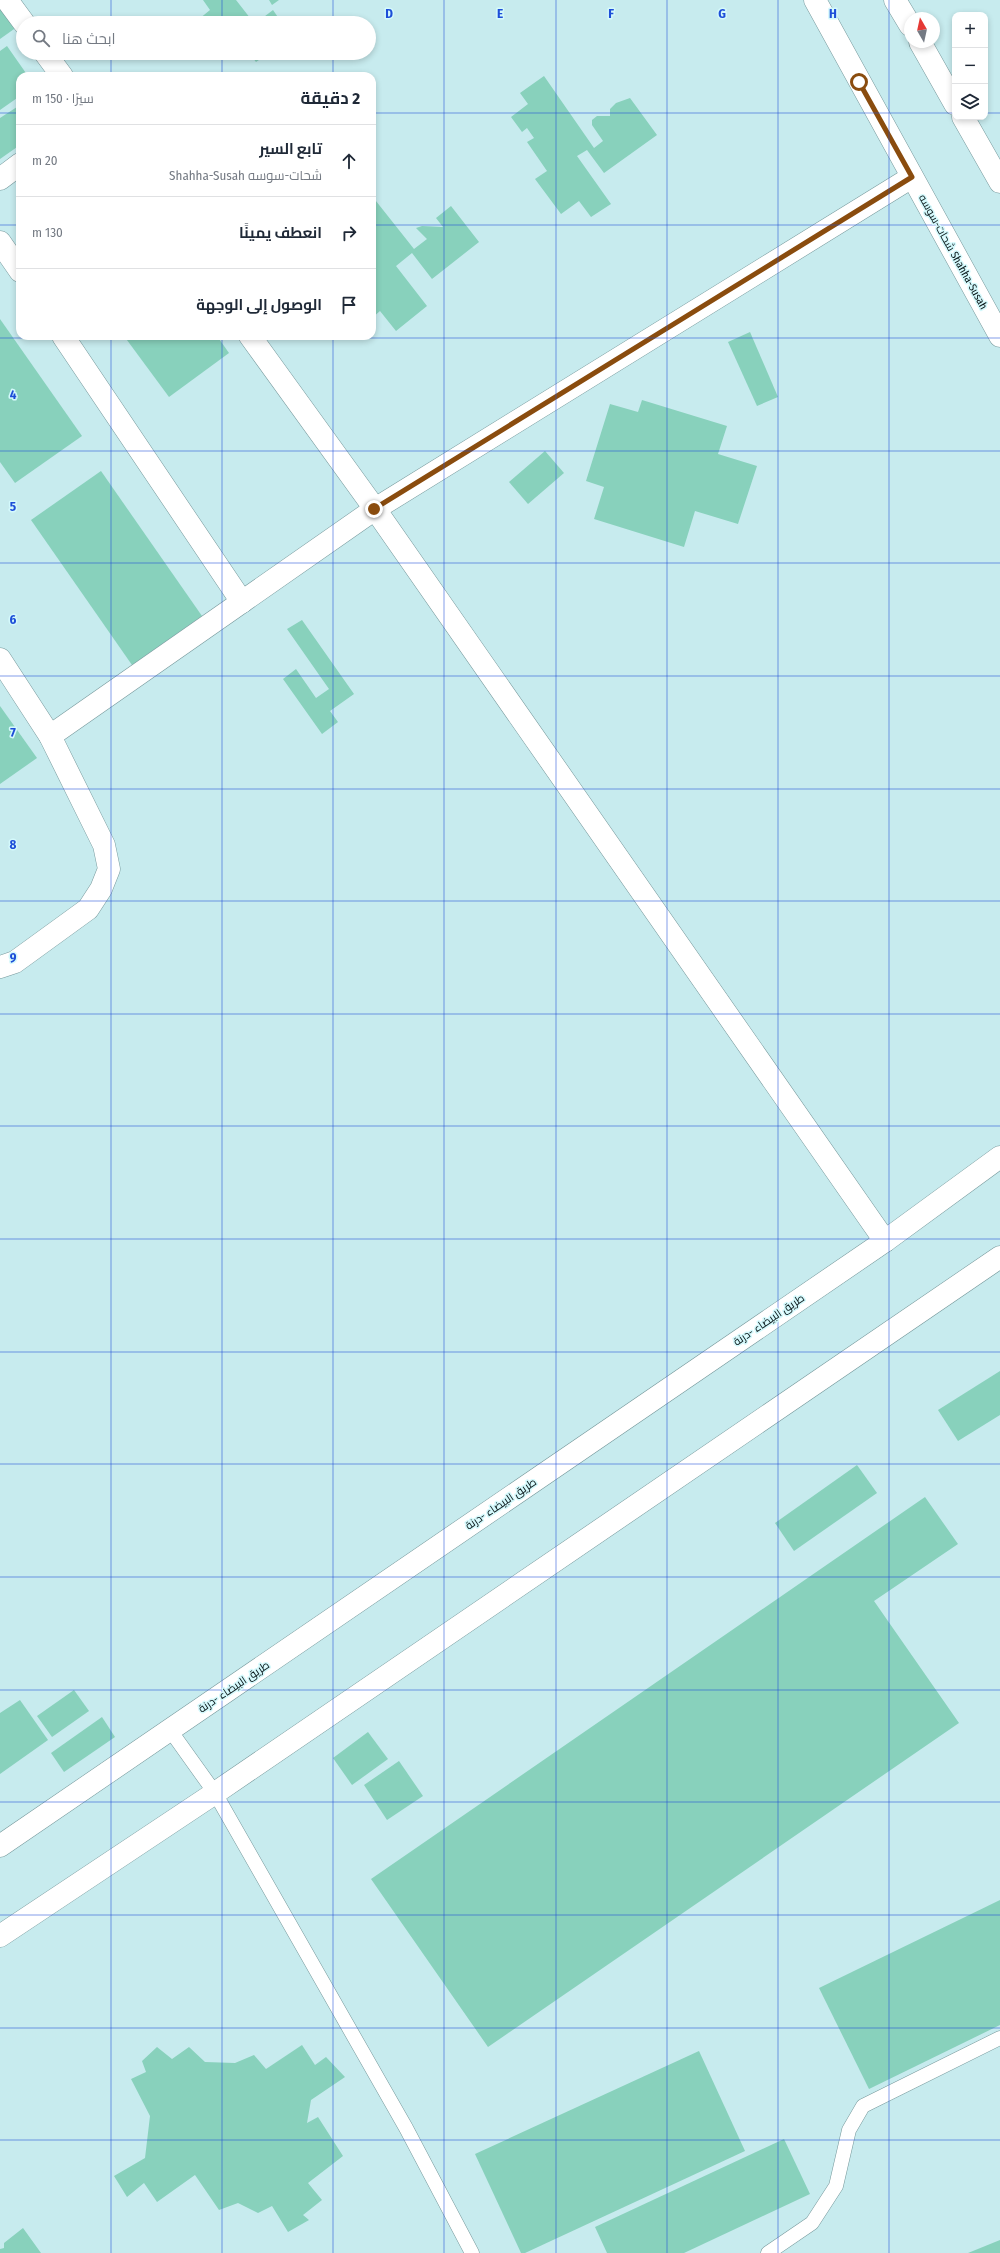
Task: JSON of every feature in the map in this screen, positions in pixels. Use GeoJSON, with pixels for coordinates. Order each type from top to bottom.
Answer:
{"type":"FeatureCollection","features":[{"type":"Feature","properties":{"kind":"main road"},"geometry":{"type":"LineString","coordinates":[[7,0],[19,16]]}},
{"type":"Feature","properties":{"kind":"main road","name":"شحات-سوسه Shahha-Susah"},"geometry":{"type":"LineString","coordinates":[[815,0],[1000,336]]}},
{"type":"Feature","properties":{"kind":"main road"},"geometry":{"type":"LineString","coordinates":[[896,0],[904,14]]}},
{"type":"Feature","properties":{"kind":"main road"},"geometry":{"type":"LineString","coordinates":[[923,48],[952,99]]}},
{"type":"Feature","properties":{"kind":"main road"},"geometry":{"type":"LineString","coordinates":[[50,60],[59,72]]}},
{"type":"Feature","properties":{"kind":"main road"},"geometry":{"type":"LineString","coordinates":[[965,120],[1000,182]]}},
{"type":"Feature","properties":{"kind":"main road"},"geometry":{"type":"LineString","coordinates":[[0,179],[16,167]]}},
{"type":"Feature","properties":{"kind":"main road"},"geometry":{"type":"LineString","coordinates":[[50,736],[374,509],[912,177]]}},
{"type":"Feature","properties":{"kind":"main road"},"geometry":{"type":"LineString","coordinates":[[0,242],[16,265]]}},
{"type":"Feature","properties":{"kind":"main road"},"geometry":{"type":"LineString","coordinates":[[66,340],[242,602]]}},
{"type":"Feature","properties":{"kind":"main road"},"geometry":{"type":"LineString","coordinates":[[253,340],[374,509],[885,1241]]}},
{"type":"Feature","properties":{"kind":"main road"},"geometry":{"type":"LineString","coordinates":[[0,659],[50,736],[104,845],[109,869],[101,889],[88,910],[15,962],[0,967]]}},
{"type":"Feature","properties":{"kind":"main road","name":"طريق البيضاء -درنة"},"geometry":{"type":"LineString","coordinates":[[0,1846],[885,1241],[1000,1157]]}},
{"type":"Feature","properties":{"kind":"main road"},"geometry":{"type":"LineString","coordinates":[[0,1936],[215,1793],[1000,1257]]}},
{"type":"Feature","properties":{"kind":"lane"},"geometry":{"type":"LineString","coordinates":[[170,1730],[215,1793],[406,2128],[472,2253]]}},
{"type":"Feature","properties":{"kind":"lane"},"geometry":{"type":"LineString","coordinates":[[768,2253],[812,2223],[836,2186],[849,2130],[863,2106],[1000,2038]]}},
{"type":"Feature","properties":{"kind":"building"},"geometry":{"type":"Polygon","coordinates":[[[0,0],[17,16],[16,16],[16,28],[0,39],[0,0]]]}},
{"type":"Feature","properties":{"kind":"building"},"geometry":{"type":"Polygon","coordinates":[[[203,0],[236,0],[249,16],[203,16],[210,10],[203,0]]]}},
{"type":"Feature","properties":{"kind":"building"},"geometry":{"type":"Polygon","coordinates":[[[269,0],[279,0],[272,5],[269,0]]]}},
{"type":"Feature","properties":{"kind":"building"},"geometry":{"type":"Polygon","coordinates":[[[273,10],[277,16],[265,16],[273,10]]]}},
{"type":"Feature","properties":{"kind":"building"},"geometry":{"type":"Polygon","coordinates":[[[7,46],[25,72],[16,72],[16,99],[0,110],[0,51],[7,46]]]}},
{"type":"Feature","properties":{"kind":"building"},"geometry":{"type":"Polygon","coordinates":[[[544,76],[594,148],[603,141],[592,125],[592,120],[597,116],[610,116],[610,109],[616,103],[630,98],[657,135],[604,173],[587,150],[577,156],[611,204],[591,217],[579,201],[561,214],[535,179],[547,171],[527,142],[534,138],[527,128],[522,132],[511,117],[528,104],[520,93],[544,76]]]}},
{"type":"Feature","properties":{"kind":"building"},"geometry":{"type":"Polygon","coordinates":[[[16,108],[16,148],[0,159],[0,118],[16,108]]]}},
{"type":"Feature","properties":{"kind":"building"},"geometry":{"type":"Polygon","coordinates":[[[376,201],[414,249],[427,239],[416,228],[422,226],[443,227],[436,218],[451,206],[479,242],[432,279],[412,253],[396,266],[427,306],[396,331],[380,311],[376,314],[376,201]]]}},
{"type":"Feature","properties":{"kind":"building"},"geometry":{"type":"Polygon","coordinates":[[[0,319],[82,436],[15,483],[0,462],[0,319]]]}},
{"type":"Feature","properties":{"kind":"building"},"geometry":{"type":"Polygon","coordinates":[[[750,332],[778,397],[757,406],[728,342],[750,332]]]}},
{"type":"Feature","properties":{"kind":"building"},"geometry":{"type":"Polygon","coordinates":[[[127,340],[220,340],[229,353],[169,397],[127,340]]]}},
{"type":"Feature","properties":{"kind":"building"},"geometry":{"type":"Polygon","coordinates":[[[642,400],[727,426],[718,454],[757,466],[738,524],[695,511],[684,547],[594,519],[604,487],[586,481],[610,404],[638,412],[642,400]]]}},
{"type":"Feature","properties":{"kind":"building"},"geometry":{"type":"Polygon","coordinates":[[[545,451],[564,473],[528,504],[509,482],[545,451]]]}},
{"type":"Feature","properties":{"kind":"building"},"geometry":{"type":"Polygon","coordinates":[[[101,471],[202,616],[132,665],[31,520],[101,471]]]}},
{"type":"Feature","properties":{"kind":"building"},"geometry":{"type":"Polygon","coordinates":[[[302,620],[354,694],[330,711],[338,722],[322,734],[283,679],[296,669],[316,698],[329,689],[287,629],[302,620]]]}},
{"type":"Feature","properties":{"kind":"building"},"geometry":{"type":"Polygon","coordinates":[[[0,706],[37,758],[0,784],[0,706]]]}},
{"type":"Feature","properties":{"kind":"building"},"geometry":{"type":"Polygon","coordinates":[[[1000,1371],[1000,1415],[958,1441],[938,1410],[1000,1371]]]}},
{"type":"Feature","properties":{"kind":"building"},"geometry":{"type":"Polygon","coordinates":[[[857,1465],[877,1493],[794,1551],[775,1523],[857,1465]]]}},
{"type":"Feature","properties":{"kind":"building"},"geometry":{"type":"Polygon","coordinates":[[[925,1497],[958,1544],[874,1601],[959,1723],[488,2047],[371,1879],[925,1497]]]}},
{"type":"Feature","properties":{"kind":"building"},"geometry":{"type":"Polygon","coordinates":[[[74,1690],[89,1711],[52,1737],[37,1716],[74,1690]]]}},
{"type":"Feature","properties":{"kind":"building"},"geometry":{"type":"Polygon","coordinates":[[[20,1700],[48,1740],[0,1774],[0,1713],[20,1700]]]}},
{"type":"Feature","properties":{"kind":"building"},"geometry":{"type":"Polygon","coordinates":[[[102,1717],[115,1737],[64,1772],[51,1753],[102,1717]]]}},
{"type":"Feature","properties":{"kind":"building"},"geometry":{"type":"Polygon","coordinates":[[[368,1732],[388,1759],[352,1785],[333,1758],[368,1732]]]}},
{"type":"Feature","properties":{"kind":"building"},"geometry":{"type":"Polygon","coordinates":[[[399,1761],[423,1796],[387,1820],[364,1785],[399,1761]]]}},
{"type":"Feature","properties":{"kind":"building"},"geometry":{"type":"Polygon","coordinates":[[[1000,1900],[1000,2025],[869,2089],[819,1988],[1000,1900]]]}},
{"type":"Feature","properties":{"kind":"building"},"geometry":{"type":"Polygon","coordinates":[[[302,2045],[315,2065],[326,2057],[345,2077],[311,2100],[307,2123],[318,2117],[343,2156],[308,2183],[322,2200],[303,2215],[309,2220],[288,2232],[272,2206],[258,2213],[238,2203],[219,2210],[195,2175],[157,2202],[144,2183],[127,2197],[114,2176],[145,2158],[150,2116],[131,2079],[146,2072],[142,2061],[157,2047],[172,2059],[189,2047],[205,2062],[235,2063],[254,2055],[266,2069],[302,2045]]]}},
{"type":"Feature","properties":{"kind":"building"},"geometry":{"type":"Polygon","coordinates":[[[699,2051],[745,2151],[525,2253],[521,2253],[475,2154],[699,2051]]]}},
{"type":"Feature","properties":{"kind":"building"},"geometry":{"type":"Polygon","coordinates":[[[784,2139],[810,2194],[684,2253],[607,2253],[595,2227],[784,2139]]]}},
{"type":"Feature","properties":{"kind":"building"},"geometry":{"type":"Polygon","coordinates":[[[23,2228],[41,2253],[0,2253],[0,2249],[4,2248],[4,2243],[23,2228]]]}},
{"type":"Feature","properties":{"kind":"building"},"geometry":{"type":"Polygon","coordinates":[[[1000,2240],[1000,2253],[968,2253],[1000,2240]]]}},
{"type":"Feature","properties":{"kind":"route"},"geometry":{"type":"LineString","coordinates":[[374,509],[912,177],[859,82]]}}]}
